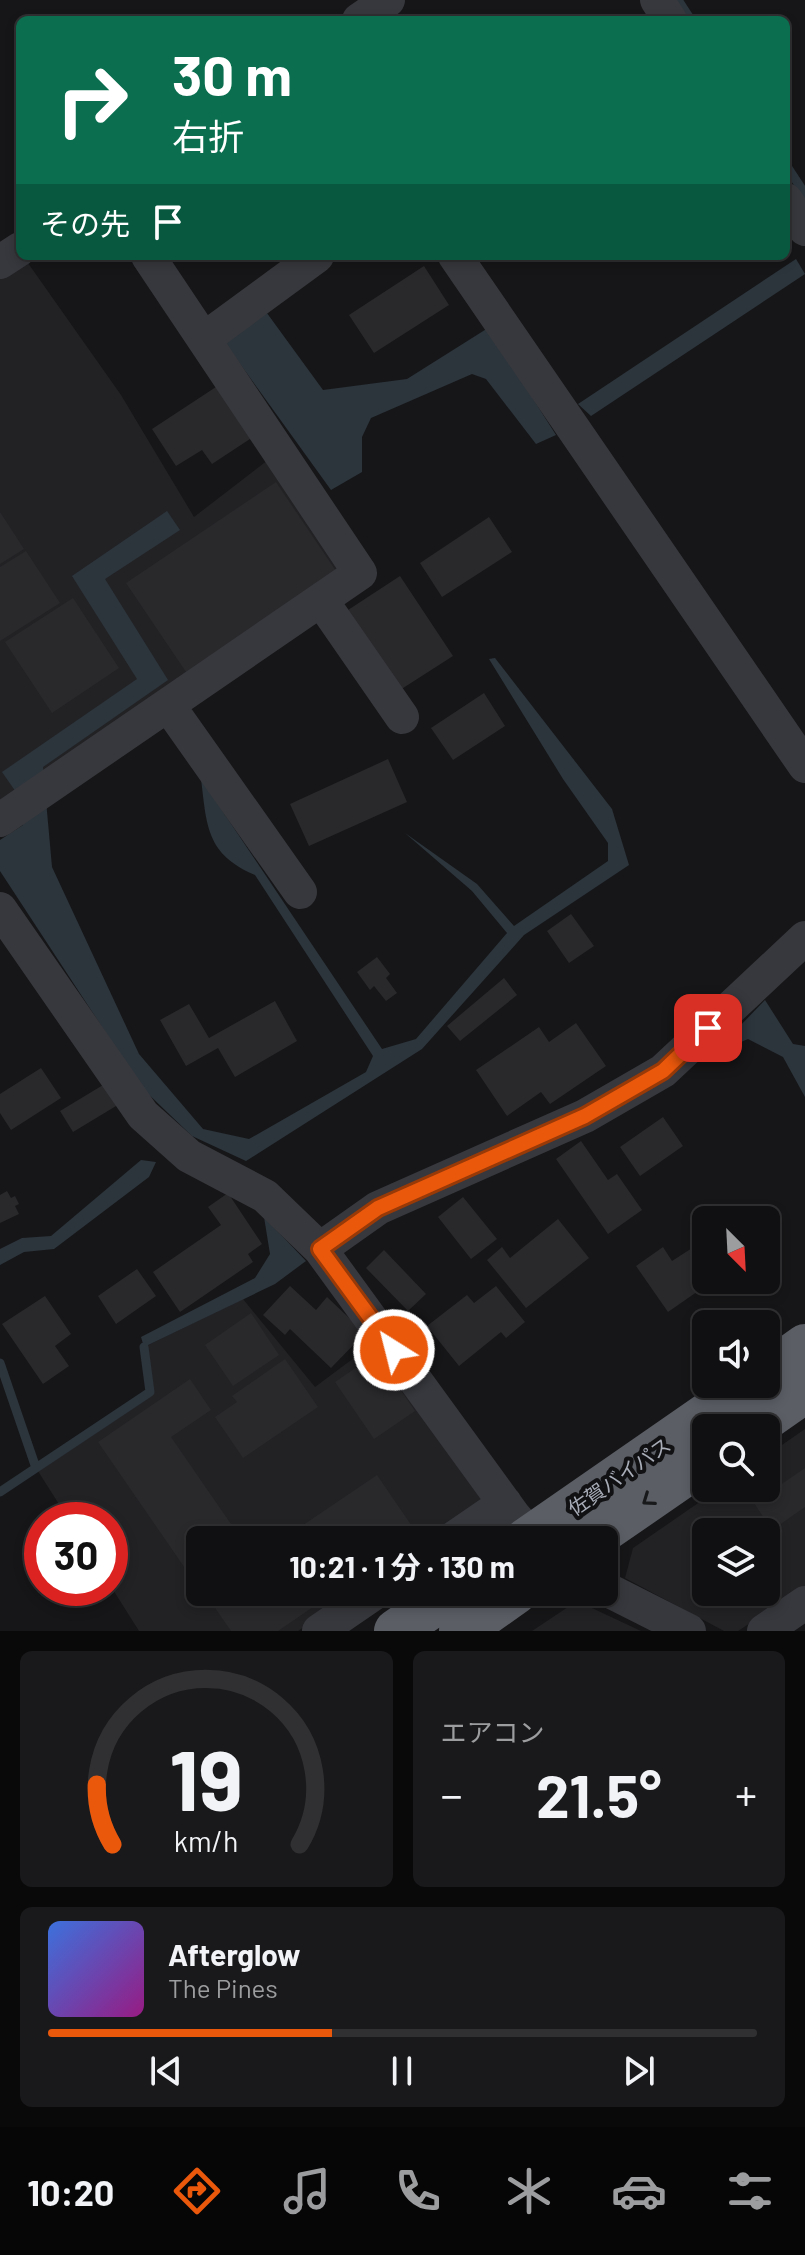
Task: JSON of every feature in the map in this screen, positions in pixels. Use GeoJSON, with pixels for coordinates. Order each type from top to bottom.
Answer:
{"type":"FeatureCollection","features":[{"type":"Feature","properties":{"kind":"highway"},"geometry":{"type":"LineString","coordinates":[[780,1364],[805,1346]]}},
{"type":"Feature","properties":{"kind":"highway"},"geometry":{"type":"LineString","coordinates":[[772,1414],[805,1391]]}},
{"type":"Feature","properties":{"kind":"highway","name":"佐賀バイパス"},"geometry":{"type":"LineString","coordinates":[[549,1526],[731,1398]]}},
{"type":"Feature","properties":{"kind":"highway","name":"佐賀バイパス"},"geometry":{"type":"LineString","coordinates":[[610,1526],[692,1470]]}},
{"type":"Feature","properties":{"kind":"highway"},"geometry":{"type":"LineString","coordinates":[[396,1631],[432,1606]]}},
{"type":"Feature","properties":{"kind":"highway"},"geometry":{"type":"LineString","coordinates":[[461,1631],[496,1606]]}},
{"type":"Feature","properties":{"kind":"street"},"geometry":{"type":"LineString","coordinates":[[365,16],[388,0]]}},
{"type":"Feature","properties":{"kind":"street"},"geometry":{"type":"LineString","coordinates":[[790,206],[805,229]]}},
{"type":"Feature","properties":{"kind":"street"},"geometry":{"type":"LineString","coordinates":[[5,816],[360,573],[151,260]]}},
{"type":"Feature","properties":{"kind":"street"},"geometry":{"type":"LineString","coordinates":[[204,339],[312,260]]}},
{"type":"Feature","properties":{"kind":"street"},"geometry":{"type":"LineString","coordinates":[[458,260],[805,766]]}},
{"type":"Feature","properties":{"kind":"street"},"geometry":{"type":"LineString","coordinates":[[321,600],[402,717]]}},
{"type":"Feature","properties":{"kind":"street"},"geometry":{"type":"LineString","coordinates":[[168,705],[300,892]]}},
{"type":"Feature","properties":{"kind":"street"},"geometry":{"type":"LineString","coordinates":[[0,909],[143,1115],[189,1156],[265,1196],[320,1249],[522,1526]]}},
{"type":"Feature","properties":{"kind":"street"},"geometry":{"type":"LineString","coordinates":[[320,1249],[378,1208],[585,1116],[663,1071],[805,938]]}},
{"type":"Feature","properties":{"kind":"street"},"geometry":{"type":"LineString","coordinates":[[471,1526],[505,1503]]}},
{"type":"Feature","properties":{"kind":"street"},"geometry":{"type":"LineString","coordinates":[[618,1595],[689,1631]]}},
{"type":"Feature","properties":{"kind":"street"},"geometry":{"type":"LineString","coordinates":[[764,1631],[805,1603]]}},
{"type":"Feature","properties":{"kind":"street"},"geometry":{"type":"LineString","coordinates":[[319,1631],[356,1606]]}},
{"type":"Feature","properties":{"kind":"shaded area"},"geometry":{"type":"Polygon","coordinates":[[[0,253],[16,255],[16,260],[26,260],[121,395],[194,517],[285,447],[365,562],[0,806],[0,253]]]}},
{"type":"Feature","properties":{"kind":"shaded area"},"geometry":{"type":"Polygon","coordinates":[[[796,259],[805,274],[591,416],[578,404],[796,259]]]}},
{"type":"Feature","properties":{"kind":"shaded area"},"geometry":{"type":"Polygon","coordinates":[[[264,309],[323,390],[407,379],[488,328],[556,435],[536,444],[486,379],[472,374],[371,418],[362,437],[362,472],[331,490],[225,343],[264,309]]]}},
{"type":"Feature","properties":{"kind":"shaded area"},"geometry":{"type":"Polygon","coordinates":[[[167,511],[180,530],[105,579],[168,680],[43,767],[52,867],[139,1054],[203,1129],[249,1139],[366,1072],[373,1056],[255,875],[239,867],[218,848],[208,824],[201,779],[382,1049],[416,1039],[507,933],[472,891],[405,833],[477,884],[514,926],[608,861],[608,843],[563,779],[489,659],[495,658],[612,809],[629,865],[524,935],[422,1049],[246,1161],[192,1136],[142,1088],[0,871],[0,840],[23,825],[16,792],[2,772],[137,679],[72,576],[167,511]]]}},
{"type":"Feature","properties":{"kind":"shaded area"},"geometry":{"type":"Polygon","coordinates":[[[765,1000],[793,1044],[805,1046],[805,1097],[783,1057],[748,1039],[713,1054],[765,1000]]]}},
{"type":"Feature","properties":{"kind":"shaded area"},"geometry":{"type":"Polygon","coordinates":[[[141,1160],[156,1162],[149,1177],[54,1249],[24,1252],[0,1265],[0,1249],[22,1238],[51,1236],[141,1160]]]}},
{"type":"Feature","properties":{"kind":"shaded area"},"geometry":{"type":"Polygon","coordinates":[[[264,1217],[306,1261],[275,1284],[144,1347],[141,1337],[255,1278],[270,1254],[264,1217]]]}},
{"type":"Feature","properties":{"kind":"shaded area"},"geometry":{"type":"Polygon","coordinates":[[[243,1299],[315,1387],[374,1343],[477,1482],[483,1503],[450,1526],[186,1526],[186,1606],[335,1606],[298,1631],[139,1631],[123,1606],[128,1606],[128,1502],[58,1502],[36,1468],[150,1392],[144,1347],[243,1299]]]}},
{"type":"Feature","properties":{"kind":"shaded area"},"geometry":{"type":"Polygon","coordinates":[[[805,1429],[805,1587],[780,1603],[780,1518],[692,1518],[692,1606],[776,1606],[738,1631],[724,1631],[625,1578],[633,1548],[700,1502],[780,1502],[780,1446],[805,1429]]]}},
{"type":"Feature","properties":{"kind":"shaded area"},"geometry":{"type":"Polygon","coordinates":[[[570,1606],[588,1606],[641,1631],[532,1631],[570,1606]]]}},
{"type":"Feature","properties":{"kind":"building"},"geometry":{"type":"Polygon","coordinates":[[[424,266],[449,305],[374,353],[349,315],[424,266]]]}},
{"type":"Feature","properties":{"kind":"building"},"geometry":{"type":"Polygon","coordinates":[[[219,385],[253,437],[212,464],[202,450],[176,466],[152,429],[219,385]]]}},
{"type":"Feature","properties":{"kind":"building"},"geometry":{"type":"Polygon","coordinates":[[[276,482],[336,571],[186,672],[126,583],[276,482]]]}},
{"type":"Feature","properties":{"kind":"building"},"geometry":{"type":"Polygon","coordinates":[[[0,512],[24,549],[0,564],[0,512]]]}},
{"type":"Feature","properties":{"kind":"building"},"geometry":{"type":"Polygon","coordinates":[[[489,517],[512,552],[442,597],[420,563],[489,517]]]}},
{"type":"Feature","properties":{"kind":"building"},"geometry":{"type":"Polygon","coordinates":[[[26,551],[60,603],[0,641],[0,567],[26,551]]]}},
{"type":"Feature","properties":{"kind":"building"},"geometry":{"type":"Polygon","coordinates":[[[400,576],[453,656],[400,690],[348,610],[400,576]]]}},
{"type":"Feature","properties":{"kind":"building"},"geometry":{"type":"Polygon","coordinates":[[[73,598],[119,668],[52,713],[5,642],[73,598]]]}},
{"type":"Feature","properties":{"kind":"building"},"geometry":{"type":"Polygon","coordinates":[[[484,693],[505,726],[453,760],[431,728],[484,693]]]}},
{"type":"Feature","properties":{"kind":"building"},"geometry":{"type":"Polygon","coordinates":[[[388,759],[407,802],[309,846],[290,804],[388,759]]]}},
{"type":"Feature","properties":{"kind":"building"},"geometry":{"type":"Polygon","coordinates":[[[571,914],[594,946],[569,963],[547,931],[571,914]]]}},
{"type":"Feature","properties":{"kind":"building"},"geometry":{"type":"Polygon","coordinates":[[[377,957],[390,974],[386,978],[397,993],[386,1001],[374,986],[370,990],[357,972],[377,957]]]}},
{"type":"Feature","properties":{"kind":"building"},"geometry":{"type":"Polygon","coordinates":[[[504,978],[517,995],[460,1041],[447,1026],[504,978]]]}},
{"type":"Feature","properties":{"kind":"building"},"geometry":{"type":"Polygon","coordinates":[[[275,1001],[297,1041],[235,1077],[218,1048],[186,1066],[160,1020],[189,1004],[209,1038],[275,1001]]]}},
{"type":"Feature","properties":{"kind":"building"},"geometry":{"type":"Polygon","coordinates":[[[576,1023],[606,1066],[550,1104],[541,1092],[507,1116],[476,1070],[539,1027],[549,1042],[576,1023]]]}},
{"type":"Feature","properties":{"kind":"building"},"geometry":{"type":"Polygon","coordinates":[[[41,1068],[61,1098],[11,1130],[0,1113],[0,1094],[41,1068]]]}},
{"type":"Feature","properties":{"kind":"building"},"geometry":{"type":"Polygon","coordinates":[[[108,1082],[121,1103],[73,1132],[60,1111],[108,1082]]]}},
{"type":"Feature","properties":{"kind":"building"},"geometry":{"type":"Polygon","coordinates":[[[663,1117],[683,1146],[640,1176],[620,1147],[663,1117]]]}},
{"type":"Feature","properties":{"kind":"building"},"geometry":{"type":"Polygon","coordinates":[[[581,1141],[608,1180],[617,1174],[642,1210],[608,1234],[556,1159],[581,1141]]]}},
{"type":"Feature","properties":{"kind":"building"},"geometry":{"type":"Polygon","coordinates":[[[7,1191],[11,1198],[15,1196],[19,1214],[0,1223],[0,1195],[7,1191]]]}},
{"type":"Feature","properties":{"kind":"building"},"geometry":{"type":"Polygon","coordinates":[[[228,1193],[262,1244],[248,1254],[253,1262],[180,1312],[153,1272],[221,1225],[208,1207],[228,1193]]]}},
{"type":"Feature","properties":{"kind":"building"},"geometry":{"type":"Polygon","coordinates":[[[463,1197],[497,1239],[471,1259],[438,1217],[463,1197]]]}},
{"type":"Feature","properties":{"kind":"building"},"geometry":{"type":"Polygon","coordinates":[[[558,1219],[589,1258],[526,1308],[487,1260],[502,1247],[510,1258],[558,1219]]]}},
{"type":"Feature","properties":{"kind":"building"},"geometry":{"type":"Polygon","coordinates":[[[663,1247],[672,1261],[692,1248],[694,1294],[668,1312],[636,1266],[663,1247]]]}},
{"type":"Feature","properties":{"kind":"building"},"geometry":{"type":"Polygon","coordinates":[[[384,1250],[426,1294],[408,1311],[366,1268],[384,1250]]]}},
{"type":"Feature","properties":{"kind":"building"},"geometry":{"type":"Polygon","coordinates":[[[137,1269],[156,1296],[116,1324],[98,1296],[137,1269]]]}},
{"type":"Feature","properties":{"kind":"building"},"geometry":{"type":"Polygon","coordinates":[[[290,1286],[316,1310],[327,1297],[365,1333],[331,1368],[290,1329],[285,1335],[263,1315],[290,1286]]]}},
{"type":"Feature","properties":{"kind":"building"},"geometry":{"type":"Polygon","coordinates":[[[496,1286],[525,1322],[506,1338],[501,1332],[459,1366],[427,1326],[467,1295],[474,1303],[496,1286]]]}},
{"type":"Feature","properties":{"kind":"building"},"geometry":{"type":"Polygon","coordinates":[[[45,1296],[71,1334],[55,1346],[69,1366],[43,1384],[2,1324],[45,1296]]]}},
{"type":"Feature","properties":{"kind":"building"},"geometry":{"type":"Polygon","coordinates":[[[251,1313],[279,1355],[233,1386],[205,1345],[251,1313]]]}},
{"type":"Feature","properties":{"kind":"building"},"geometry":{"type":"Polygon","coordinates":[[[376,1354],[415,1411],[374,1439],[335,1382],[376,1354]]]}},
{"type":"Feature","properties":{"kind":"building"},"geometry":{"type":"Polygon","coordinates":[[[285,1359],[318,1407],[243,1458],[215,1417],[237,1402],[232,1396],[285,1359]]]}},
{"type":"Feature","properties":{"kind":"building"},"geometry":{"type":"Polygon","coordinates":[[[190,1379],[211,1410],[171,1437],[232,1526],[186,1526],[186,1570],[98,1442],[190,1379]]]}},
{"type":"Feature","properties":{"kind":"building"},"geometry":{"type":"Polygon","coordinates":[[[805,1468],[805,1507],[780,1524],[780,1518],[764,1518],[754,1503],[780,1502],[780,1485],[805,1468]]]}},
{"type":"Feature","properties":{"kind":"building"},"geometry":{"type":"Polygon","coordinates":[[[377,1475],[412,1526],[302,1526],[377,1475]]]}},
{"type":"Feature","properties":{"kind":"building"},"geometry":{"type":"Polygon","coordinates":[[[214,1606],[315,1606],[278,1631],[231,1631],[214,1606]]]}},
{"type":"Feature","properties":{"kind":"waterway"},"geometry":{"type":"LineString","coordinates":[[678,0],[688,16]]}},
{"type":"Feature","properties":{"kind":"waterway"},"geometry":{"type":"LineString","coordinates":[[790,171],[805,194]]}},
{"type":"Feature","properties":{"kind":"waterway"},"geometry":{"type":"LineString","coordinates":[[0,1492],[150,1392],[144,1347]]}},
{"type":"Feature","properties":{"kind":"waterway"},"geometry":{"type":"LineString","coordinates":[[0,1363],[36,1468]]}},
{"type":"Feature","properties":{"kind":"route"},"geometry":{"type":"LineString","coordinates":[[394,1350],[320,1249],[378,1208],[585,1116],[663,1071],[708,1028]]}}]}
